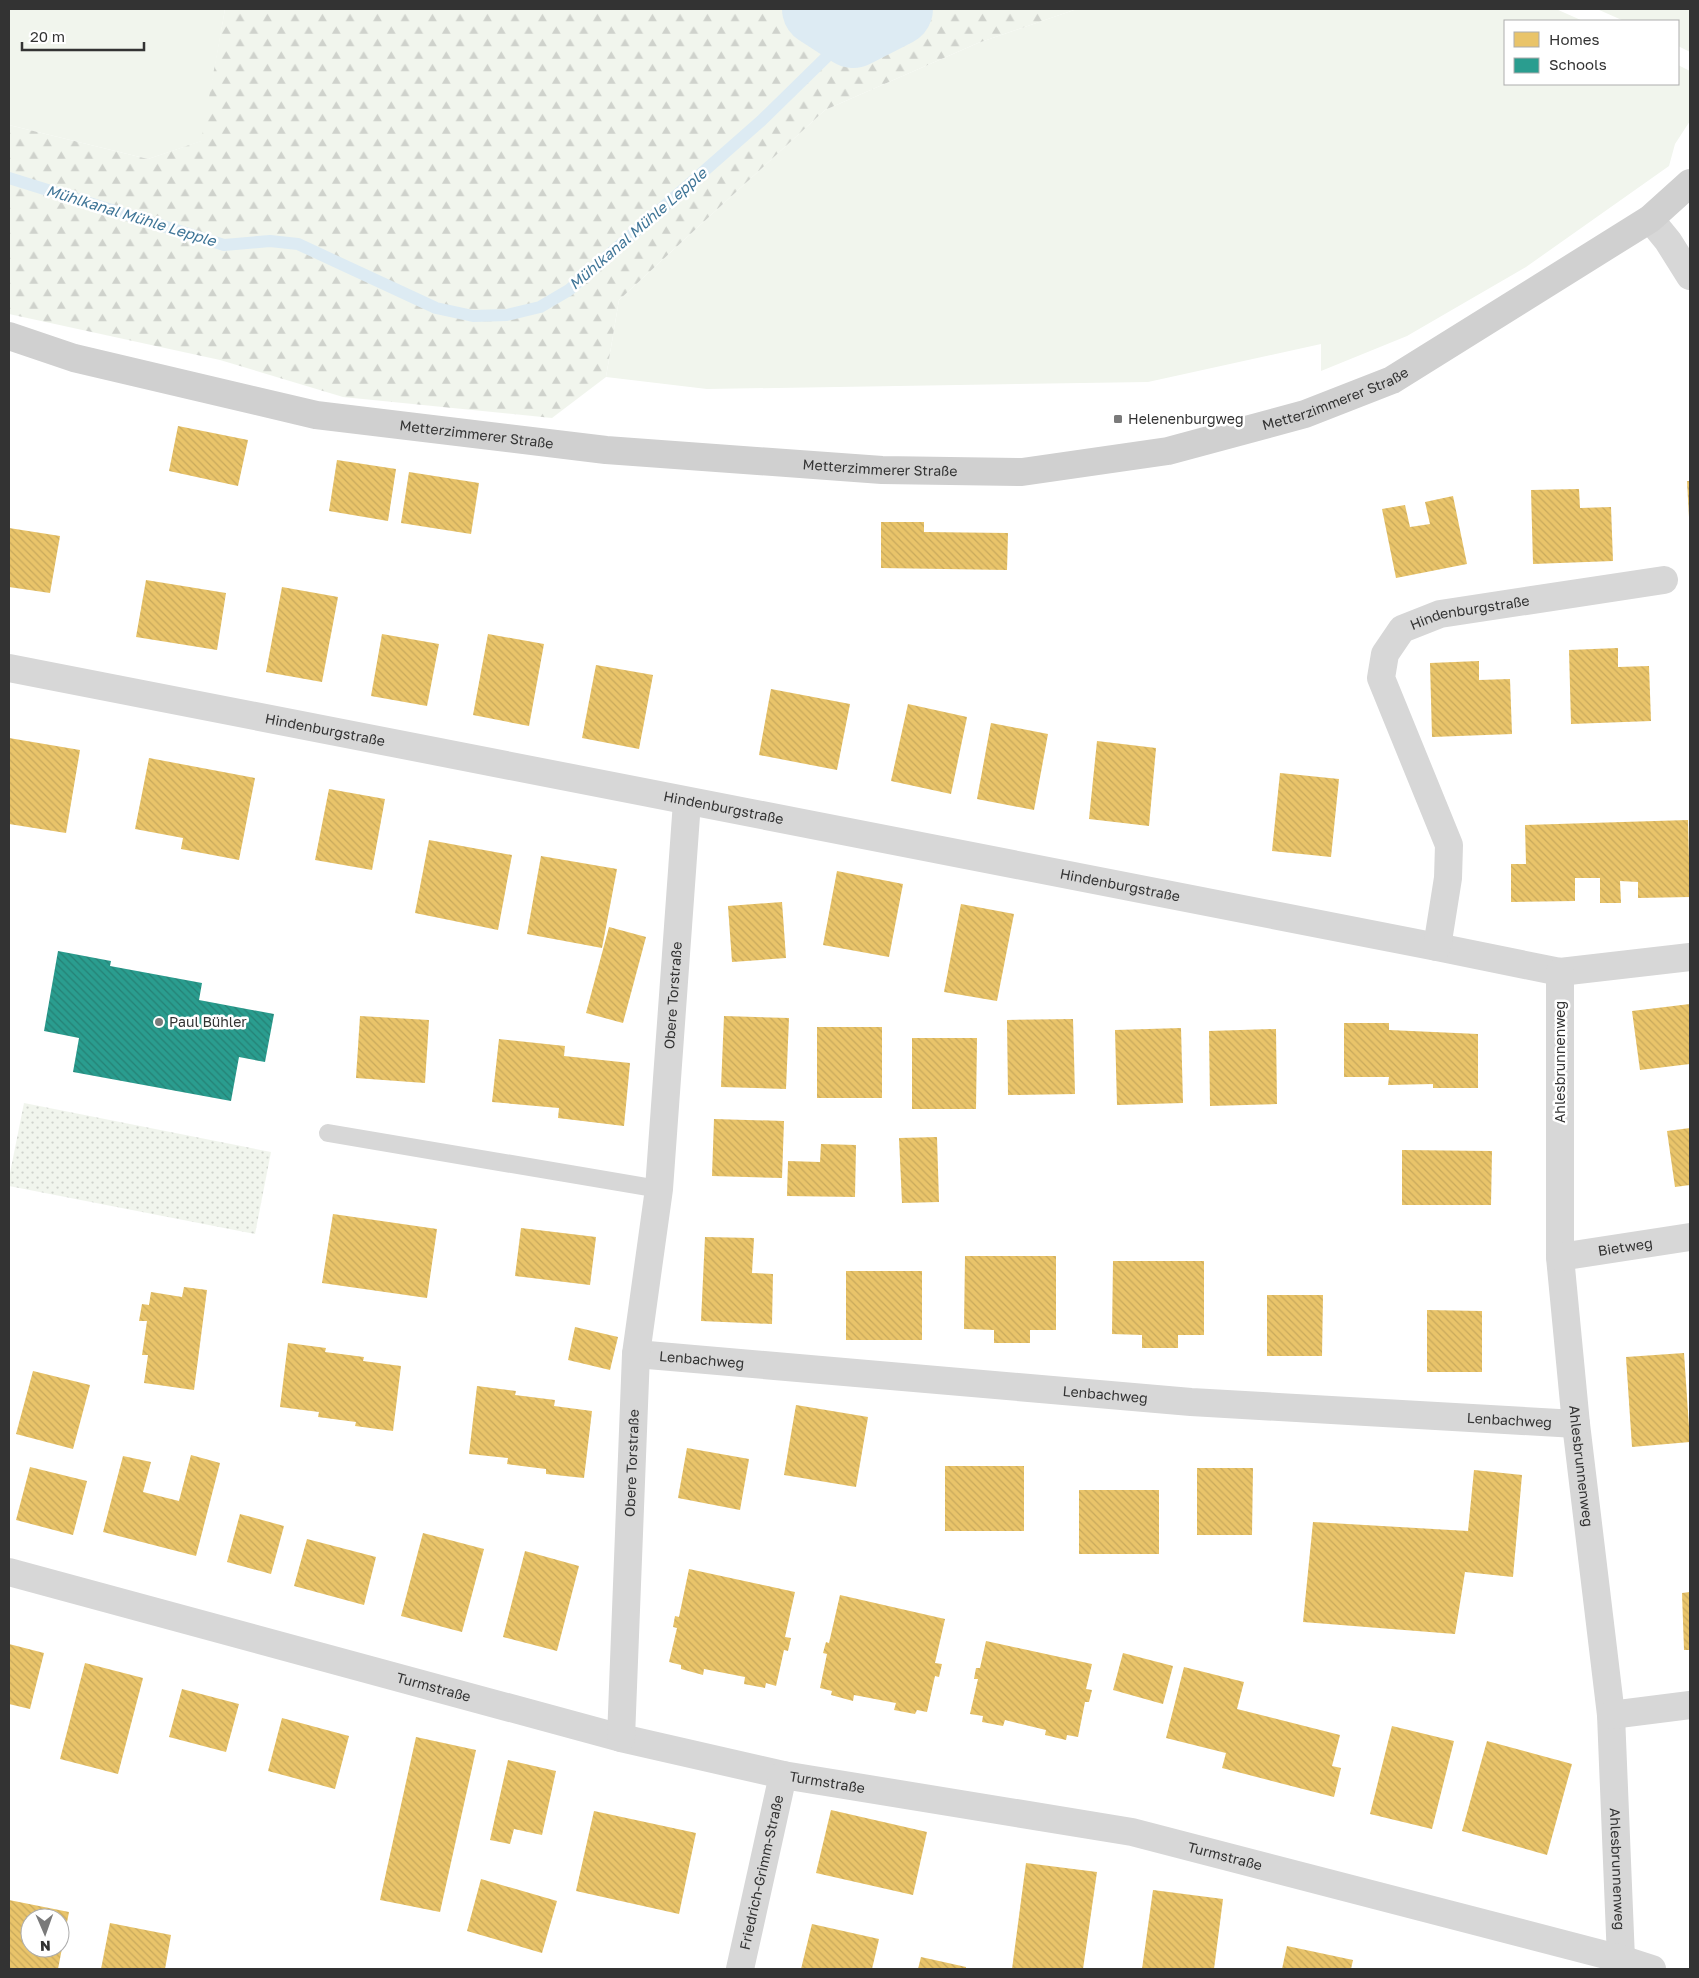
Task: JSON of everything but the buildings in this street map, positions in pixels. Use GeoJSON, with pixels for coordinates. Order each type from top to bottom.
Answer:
{"type":"FeatureCollection","features":[{"type":"Feature","properties":{"kind":"main road","name":"Metterzimmerer Straße"},"geometry":{"type":"LineString","coordinates":[[9,336],[74,358],[316,415],[606,450],[882,470],[1022,472],[1183,448],[1305,414],[1384,383],[1400,375],[1650,219],[1690,183]]}},
{"type":"Feature","properties":{"kind":"street"},"geometry":{"type":"LineString","coordinates":[[1650,219],[1668,241],[1690,276]]}},
{"type":"Feature","properties":{"kind":"street","name":"Hindenburgstraße"},"geometry":{"type":"LineString","coordinates":[[1437,946],[1448,878],[1449,845],[1381,678],[1385,654],[1402,628],[1440,614],[1664,580]]}},
{"type":"Feature","properties":{"kind":"street","name":"Hindenburgstraße"},"geometry":{"type":"LineString","coordinates":[[9,668],[687,802],[1437,946],[1560,972],[1690,957]]}},
{"type":"Feature","properties":{"kind":"street","name":"Obere Torstraße"},"geometry":{"type":"LineString","coordinates":[[621,1738],[636,1354],[659,1188],[687,802]]}},
{"type":"Feature","properties":{"kind":"street","name":"Ahlesbrunnenweg"},"geometry":{"type":"LineString","coordinates":[[1560,972],[1560,1257],[1576,1424],[1611,1715],[1619,1964]]}},
{"type":"Feature","properties":{"kind":"street","name":"Bietweg"},"geometry":{"type":"LineString","coordinates":[[1560,1257],[1690,1237]]}},
{"type":"Feature","properties":{"kind":"street","name":"Lenbachweg"},"geometry":{"type":"LineString","coordinates":[[636,1354],[1191,1402],[1576,1424]]}},
{"type":"Feature","properties":{"kind":"street","name":"Turmstraße"},"geometry":{"type":"LineString","coordinates":[[9,1572],[621,1738],[783,1775],[1132,1832],[1619,1964],[1652,1969]]}},
{"type":"Feature","properties":{"kind":"street"},"geometry":{"type":"LineString","coordinates":[[1611,1715],[1690,1705]]}},
{"type":"Feature","properties":{"kind":"street","name":"Friedrich-Grimm-Straße"},"geometry":{"type":"LineString","coordinates":[[740,1969],[783,1775]]}},
{"type":"Feature","properties":{"kind":"lane"},"geometry":{"type":"LineString","coordinates":[[328,1133],[659,1188]]}},
{"type":"Feature","properties":{"kind":"green space"},"geometry":{"type":"Polygon","coordinates":[[[9,9],[225,9],[202,141],[148,159],[9,125],[9,9]]]}},
{"type":"Feature","properties":{"kind":"green space"},"geometry":{"type":"Polygon","coordinates":[[[225,9],[1077,9],[978,43],[825,110],[619,300],[606,377],[552,418],[343,397],[220,360],[9,314],[9,125],[148,159],[201,141],[225,9]]]}},
{"type":"Feature","properties":{"kind":"green space"},"geometry":{"type":"Polygon","coordinates":[[[1077,9],[1556,9],[1581,20],[1504,20],[1504,85],[1679,85],[1679,66],[1690,71],[1690,121],[1675,144],[1669,166],[1526,267],[1407,336],[1321,371],[1321,344],[1148,382],[707,389],[606,377],[619,300],[825,110],[978,43],[1077,9]]]}},
{"type":"Feature","properties":{"kind":"green space"},"geometry":{"type":"Polygon","coordinates":[[[1597,9],[1690,9],[1690,52],[1679,46],[1679,20],[1622,20],[1597,9]]]}},
{"type":"Feature","properties":{"kind":"green space"},"geometry":{"type":"Polygon","coordinates":[[[24,1103],[271,1152],[255,1234],[9,1186],[24,1103]]]}},
{"type":"Feature","properties":{"kind":"waterway","name":"Mühlkanal Mühle Lepple"},"geometry":{"type":"LineString","coordinates":[[819,9],[853,31],[896,9]]}},
{"type":"Feature","properties":{"kind":"waterway","name":"Mühlkanal Mühle Lepple"},"geometry":{"type":"LineString","coordinates":[[9,178],[224,245],[270,241],[298,244],[436,308],[473,316],[507,315],[540,307],[569,290],[761,121],[853,31]]}},
{"type":"Feature","properties":{"kind":"place","name":"Helenenburgweg"},"geometry":{"type":"Point","coordinates":[1118,419]}},
{"type":"Feature","properties":{"kind":"place","name":"Paul Bühler"},"geometry":{"type":"Point","coordinates":[159,1022]}}]}
